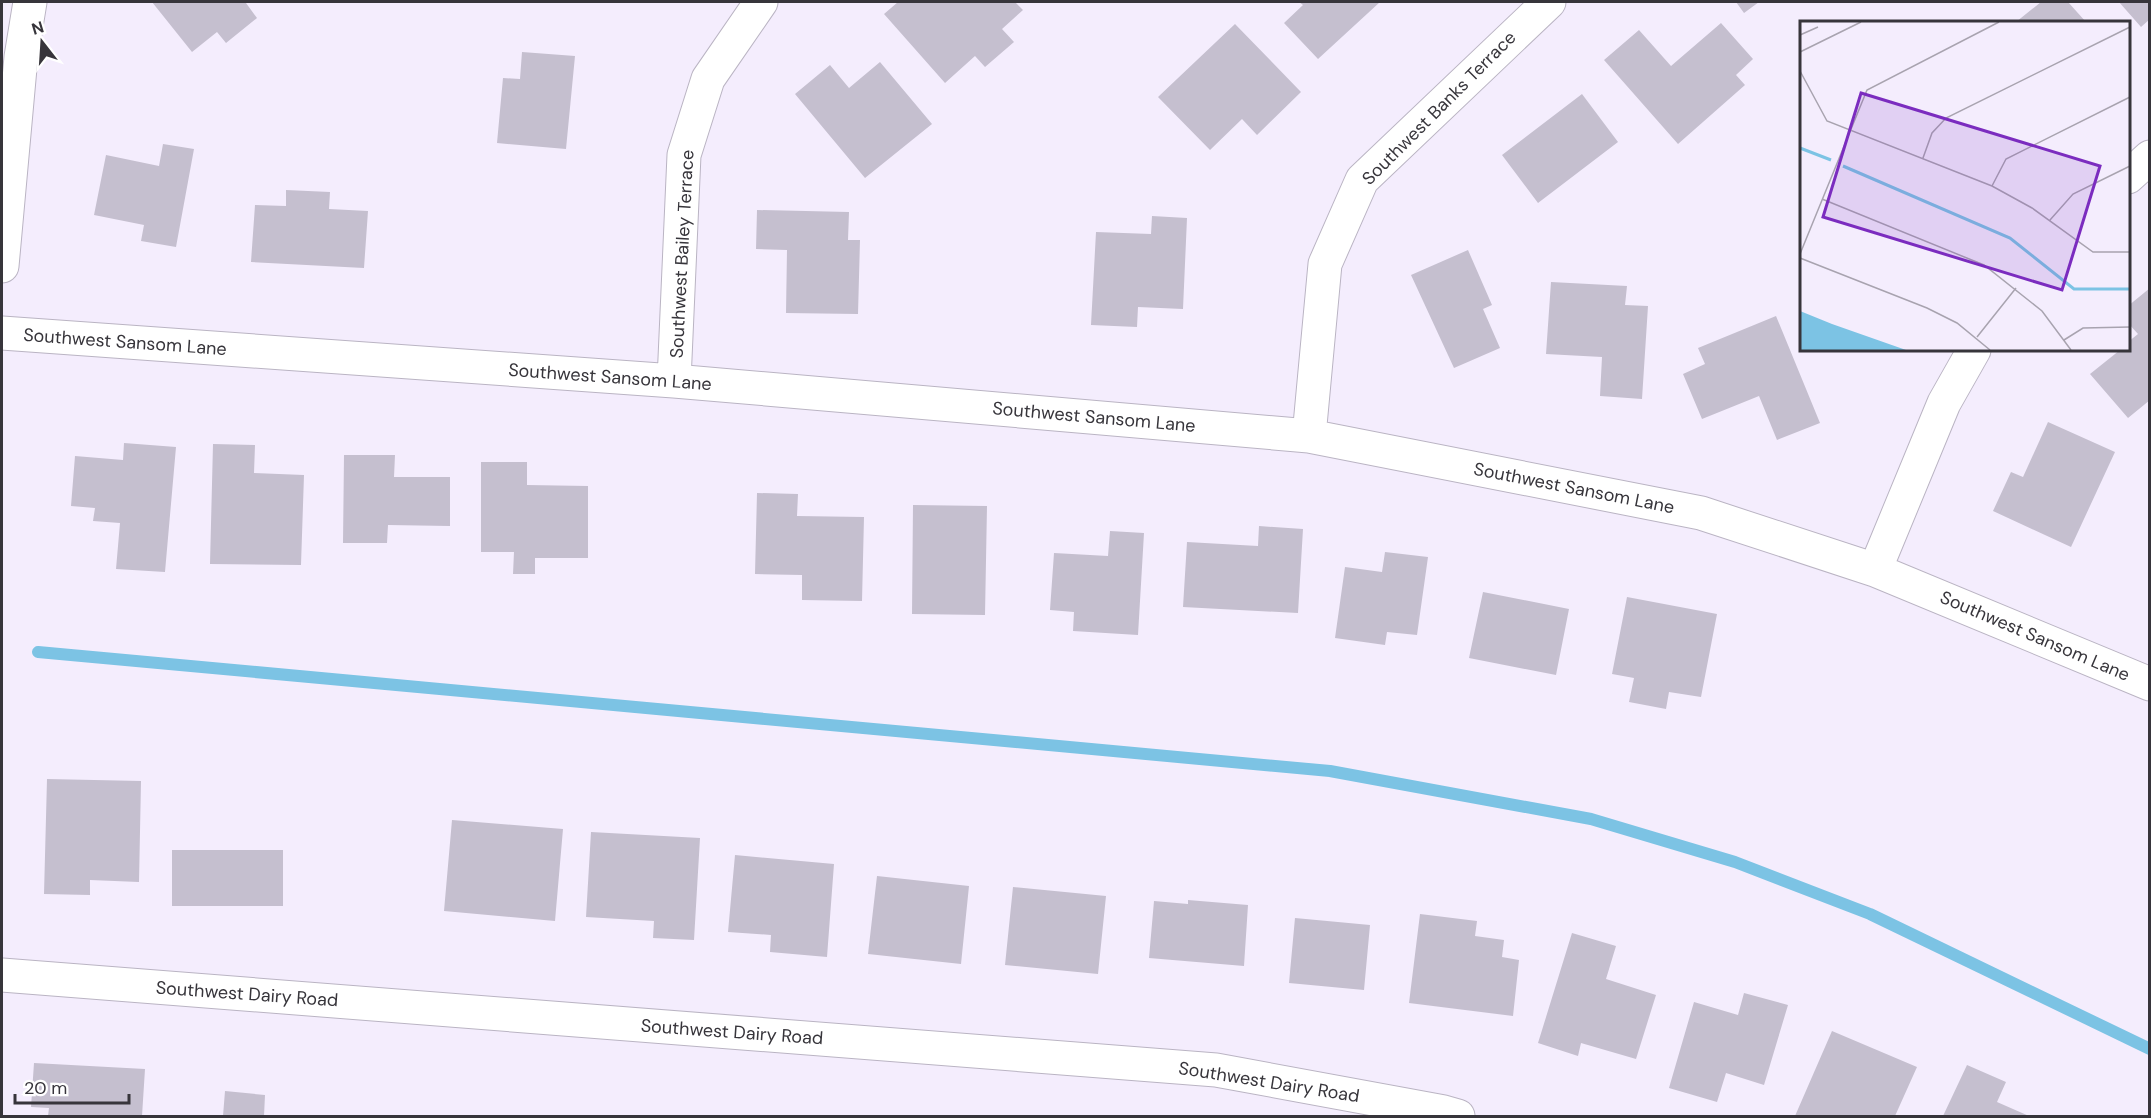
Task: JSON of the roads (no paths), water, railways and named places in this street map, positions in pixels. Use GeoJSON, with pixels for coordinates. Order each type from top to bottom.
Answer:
{"type":"FeatureCollection","features":[{"type":"Feature","properties":{"kind":"street"},"geometry":{"type":"LineString","coordinates":[[2,266],[21,57],[30,2]]}},
{"type":"Feature","properties":{"kind":"street","name":"Southwest Bailey Terrace"},"geometry":{"type":"LineString","coordinates":[[674,381],[684,155],[708,79],[761,2]]}},
{"type":"Feature","properties":{"kind":"street","name":"Southwest Banks Terrace"},"geometry":{"type":"LineString","coordinates":[[1309,436],[1325,264],[1362,180],[1549,2]]}},
{"type":"Feature","properties":{"kind":"street"},"geometry":{"type":"LineString","coordinates":[[2130,175],[2150,157]]}},
{"type":"Feature","properties":{"kind":"street","name":"Southwest Sansom Lane"},"geometry":{"type":"LineString","coordinates":[[2,333],[674,381],[1309,436],[1701,513],[1875,570],[2150,684]]}},
{"type":"Feature","properties":{"kind":"street"},"geometry":{"type":"LineString","coordinates":[[1875,570],[1944,403],[1973,351]]}},
{"type":"Feature","properties":{"kind":"street","name":"Southwest Dairy Road"},"geometry":{"type":"LineString","coordinates":[[2,975],[1216,1070],[1458,1116]]}},
{"type":"Feature","properties":{"kind":"waterway"},"geometry":{"type":"LineString","coordinates":[[38,652],[1330,771],[1591,819],[1735,862],[1870,914],[2150,1049]]}}]}
